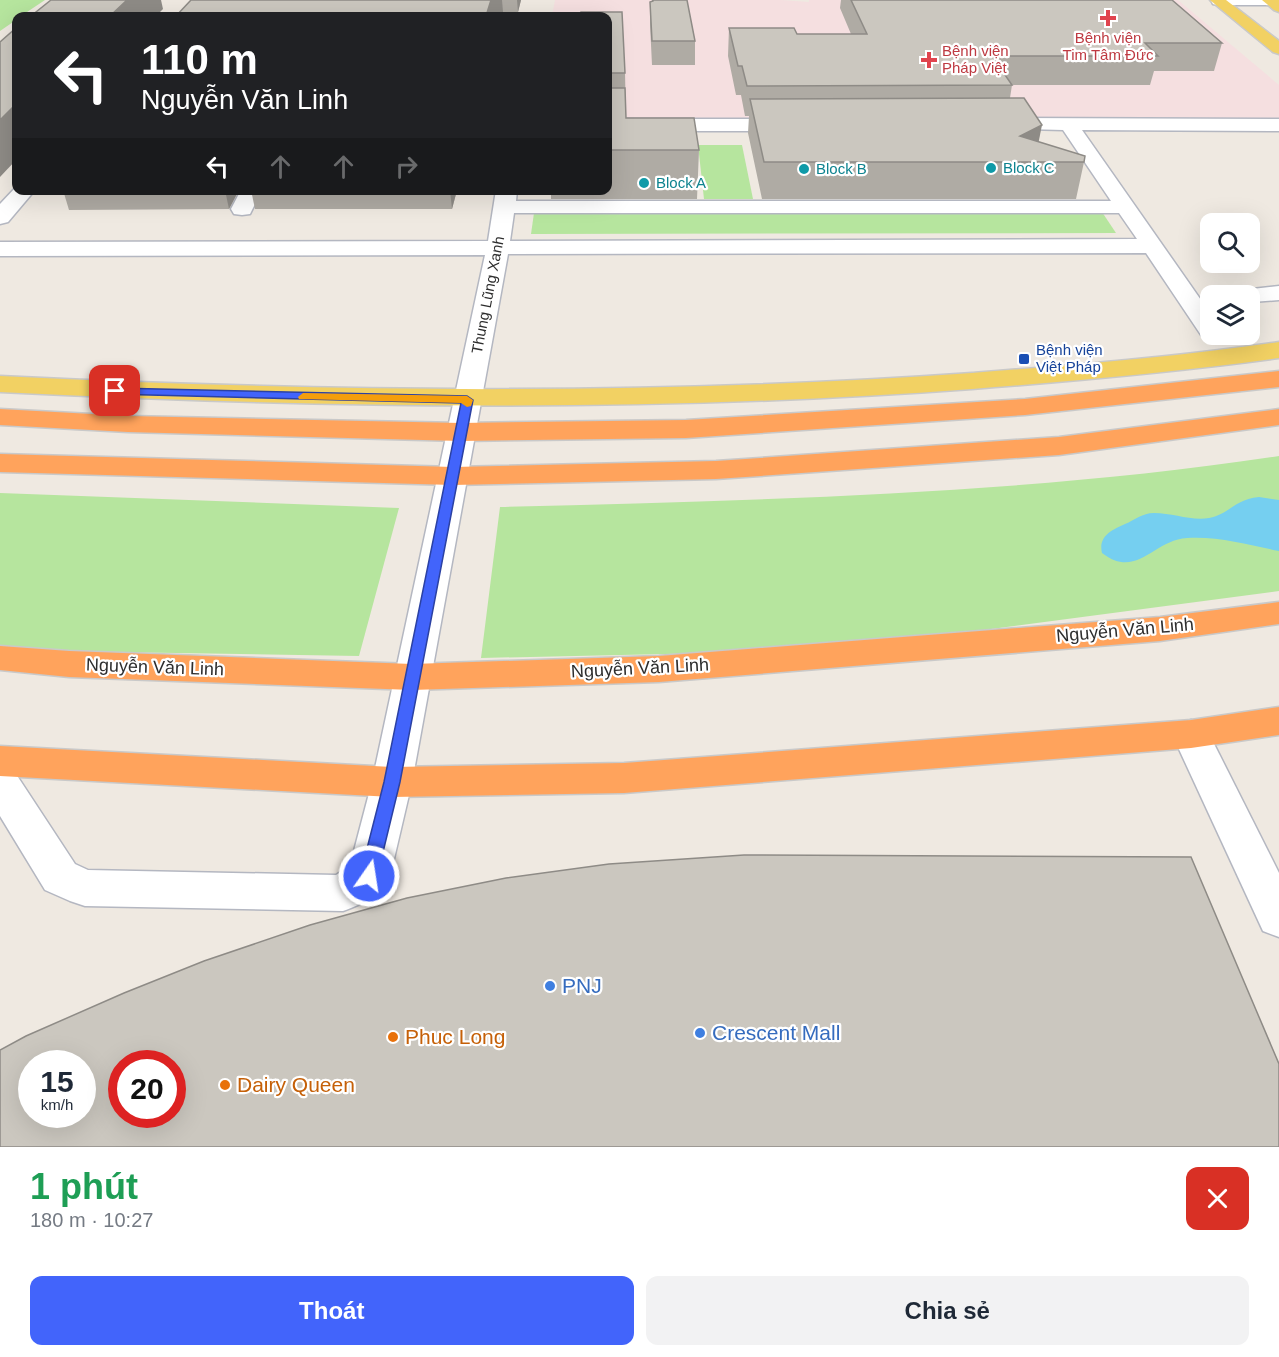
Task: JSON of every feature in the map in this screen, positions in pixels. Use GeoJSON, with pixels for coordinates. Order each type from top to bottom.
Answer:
{"type":"FeatureCollection","features":[{"type":"Feature","properties":{"kind":"highway"},"geometry":{"type":"LineString","coordinates":[[0,417],[128,423],[461,432],[686,429],[1025,407],[1267,380]]}},
{"type":"Feature","properties":{"kind":"highway"},"geometry":{"type":"LineString","coordinates":[[0,463],[453,476],[716,470],[1059,446],[1279,417]]}},
{"type":"Feature","properties":{"kind":"highway","name":"Nguyễn Văn Linh"},"geometry":{"type":"LineString","coordinates":[[0,658],[69,664],[412,677],[659,669],[1160,629],[1279,613]]}},
{"type":"Feature","properties":{"kind":"highway"},"geometry":{"type":"LineString","coordinates":[[0,761],[392,782],[624,778],[1191,734],[1279,721]]}},
{"type":"Feature","properties":{"kind":"main road"},"geometry":{"type":"LineString","coordinates":[[1218,0],[1276,45]]}},
{"type":"Feature","properties":{"kind":"main road"},"geometry":{"type":"LineString","coordinates":[[1270,0],[1279,7]]}},
{"type":"Feature","properties":{"kind":"main road"},"geometry":{"type":"LineString","coordinates":[[0,384],[201,395],[467,400],[671,397],[827,391],[975,381],[1233,357],[1279,350]]}},
{"type":"Feature","properties":{"kind":"main road"},"geometry":{"type":"LineString","coordinates":[[1233,357],[1267,380]]}},
{"type":"Feature","properties":{"kind":"street"},"geometry":{"type":"LineString","coordinates":[[1218,0],[1270,0]]}},
{"type":"Feature","properties":{"kind":"street"},"geometry":{"type":"LineString","coordinates":[[974,124],[1279,125]]}},
{"type":"Feature","properties":{"kind":"street"},"geometry":{"type":"LineString","coordinates":[[1069,124],[1200,316]]}},
{"type":"Feature","properties":{"kind":"street"},"geometry":{"type":"LineString","coordinates":[[612,125],[809,125]]}},
{"type":"Feature","properties":{"kind":"street"},"geometry":{"type":"LineString","coordinates":[[0,217],[20,195]]}},
{"type":"Feature","properties":{"kind":"street"},"geometry":{"type":"LineString","coordinates":[[505,199],[1125,207]]}},
{"type":"Feature","properties":{"kind":"street","name":"Thung Lũng Xanh"},"geometry":{"type":"LineString","coordinates":[[0,782],[60,877],[85,888],[343,893],[369,876],[392,782],[498,247],[505,199]]}},
{"type":"Feature","properties":{"kind":"street"},"geometry":{"type":"LineString","coordinates":[[0,249],[1152,246]]}},
{"type":"Feature","properties":{"kind":"street"},"geometry":{"type":"LineString","coordinates":[[1260,294],[1279,293]]}},
{"type":"Feature","properties":{"kind":"street"},"geometry":{"type":"LineString","coordinates":[[1223,345],[1233,357]]}},
{"type":"Feature","properties":{"kind":"street"},"geometry":{"type":"LineString","coordinates":[[1191,734],[1279,918]]}},
{"type":"Feature","properties":{"kind":"shaded area","name":"Bệnh viện Pháp Việt"},"geometry":{"type":"Polygon","coordinates":[[[555,0],[809,2],[809,0],[1178,0],[1279,85],[1279,121],[612,119],[612,12],[553,12],[555,0]]]}},
{"type":"Feature","properties":{"kind":"green space"},"geometry":{"type":"Polygon","coordinates":[[[0,0],[45,0],[27,12],[12,12],[12,23],[0,31],[0,0]]]}},
{"type":"Feature","properties":{"kind":"green space"},"geometry":{"type":"Polygon","coordinates":[[[698,145],[742,145],[753,199],[704,199],[698,145]]]}},
{"type":"Feature","properties":{"kind":"green space"},"geometry":{"type":"Polygon","coordinates":[[[1102,212],[1116,233],[531,234],[534,213],[1102,212]]]}},
{"type":"Feature","properties":{"kind":"green space"},"geometry":{"type":"Polygon","coordinates":[[[1279,456],[1279,591],[907,640],[711,653],[481,658],[500,507],[890,494],[1086,479],[1279,456]]]}},
{"type":"Feature","properties":{"kind":"green space"},"geometry":{"type":"Polygon","coordinates":[[[0,493],[399,508],[359,656],[0,648],[0,493]]]}},
{"type":"Feature","properties":{"kind":"water"},"geometry":{"type":"Polygon","coordinates":[[[1259,497],[1279,500],[1279,551],[1233,541],[1187,538],[1175,540],[1135,561],[1114,560],[1102,553],[1102,542],[1107,534],[1142,515],[1154,513],[1209,518],[1243,501],[1259,497]]]}},
{"type":"Feature","properties":{"kind":"building"},"geometry":{"type":"Polygon","coordinates":[[[51,0],[127,0],[114,12],[36,12],[51,0]]]}},
{"type":"Feature","properties":{"kind":"building"},"geometry":{"type":"Polygon","coordinates":[[[191,0],[491,0],[487,12],[180,12],[191,0]]]}},
{"type":"Feature","properties":{"kind":"building"},"geometry":{"type":"Polygon","coordinates":[[[653,0],[687,0],[695,41],[652,41],[650,2],[653,0]]]}},
{"type":"Feature","properties":{"kind":"building"},"geometry":{"type":"Polygon","coordinates":[[[851,0],[1172,0],[1222,43],[1145,43],[1158,56],[992,56],[1012,85],[747,86],[742,66],[738,66],[729,28],[794,28],[797,34],[867,34],[851,0]]]}},
{"type":"Feature","properties":{"kind":"building"},"geometry":{"type":"Polygon","coordinates":[[[612,12],[622,12],[625,73],[612,73],[612,12]]]}},
{"type":"Feature","properties":{"kind":"building"},"geometry":{"type":"Polygon","coordinates":[[[12,32],[12,108],[0,120],[0,42],[12,32]]]}},
{"type":"Feature","properties":{"kind":"building"},"geometry":{"type":"Polygon","coordinates":[[[612,88],[625,88],[626,118],[694,118],[699,150],[612,150],[612,88]]]}},
{"type":"Feature","properties":{"kind":"building"},"geometry":{"type":"Polygon","coordinates":[[[1024,98],[1042,125],[1020,136],[1085,156],[1084,162],[764,162],[750,99],[1024,98]]]}},
{"type":"Feature","properties":{"kind":"building","name":"Crescent Mall"},"geometry":{"type":"Polygon","coordinates":[[[744,855],[1191,857],[1279,1064],[1279,1147],[0,1147],[0,1050],[26,1036],[204,961],[310,925],[407,898],[506,878],[609,864],[744,855]]]}},
{"type":"Feature","properties":{"kind":"slow traffic"},"geometry":{"type":"LineString","coordinates":[[303,397],[467,400],[467,403]]}},
{"type":"Feature","properties":{"kind":"place","name":"Bệnh viện Tim Tâm Đức"},"geometry":{"type":"Point","coordinates":[1108,18]}},
{"type":"Feature","properties":{"kind":"place","name":"Bệnh viện Pháp Việt"},"geometry":{"type":"Point","coordinates":[929,60]}},
{"type":"Feature","properties":{"kind":"place","name":"Block C"},"geometry":{"type":"Point","coordinates":[991,168]}},
{"type":"Feature","properties":{"kind":"place","name":"Block B"},"geometry":{"type":"Point","coordinates":[804,169]}},
{"type":"Feature","properties":{"kind":"place","name":"Block A"},"geometry":{"type":"Point","coordinates":[644,183]}},
{"type":"Feature","properties":{"kind":"place","name":"Bệnh viện Việt Pháp"},"geometry":{"type":"Point","coordinates":[1024,359]}},
{"type":"Feature","properties":{"kind":"place","name":"PNJ"},"geometry":{"type":"Point","coordinates":[550,986]}},
{"type":"Feature","properties":{"kind":"place","name":"Crescent Mall"},"geometry":{"type":"Point","coordinates":[700,1033]}},
{"type":"Feature","properties":{"kind":"place","name":"Phuc Long"},"geometry":{"type":"Point","coordinates":[393,1037]}},
{"type":"Feature","properties":{"kind":"place","name":"Dairy Queen"},"geometry":{"type":"Point","coordinates":[225,1085]}},
{"type":"Feature","properties":{"kind":"route"},"geometry":{"type":"LineString","coordinates":[[115,391],[201,395],[467,400],[392,782],[369,876]]}}]}
